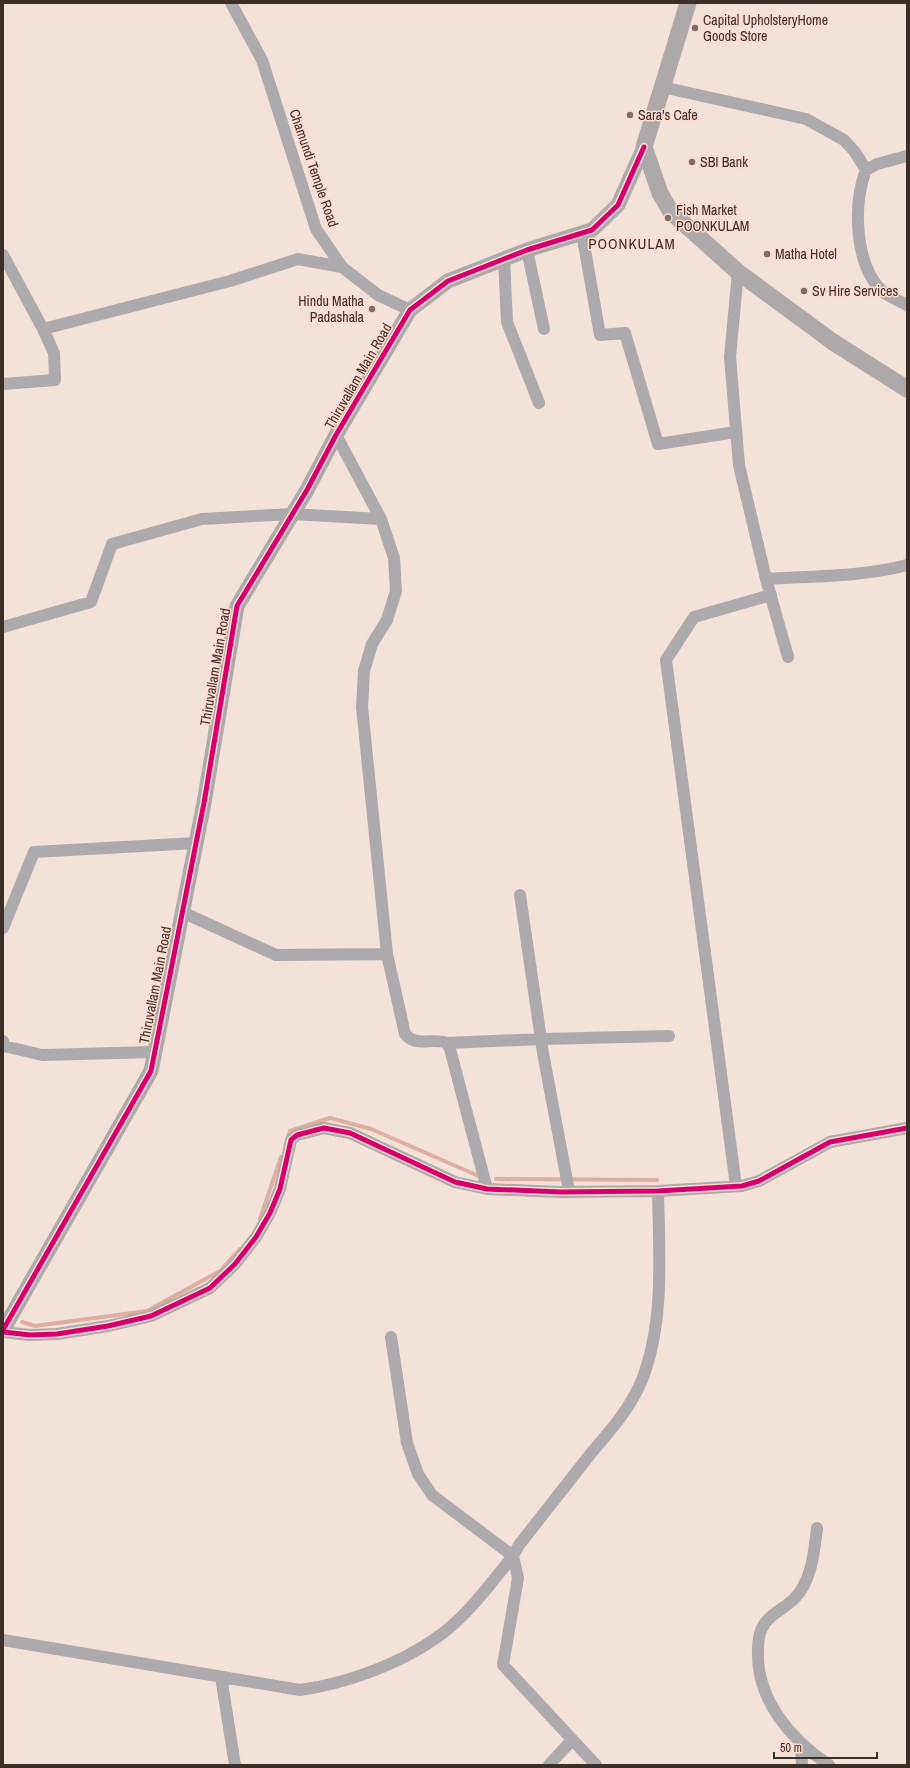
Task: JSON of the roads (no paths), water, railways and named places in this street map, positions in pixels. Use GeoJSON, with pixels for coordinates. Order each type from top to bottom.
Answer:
{"type":"FeatureCollection","features":[{"type":"Feature","properties":{"kind":"main road","name":"Thiruvallam Main Road"},"geometry":{"type":"LineString","coordinates":[[644,147],[688,3]]}},
{"type":"Feature","properties":{"kind":"main road"},"geometry":{"type":"LineString","coordinates":[[644,147],[660,193],[671,212],[738,272],[833,342],[907,389]]}},
{"type":"Feature","properties":{"kind":"street","name":"Chamundi Temple Road"},"geometry":{"type":"LineString","coordinates":[[231,3],[262,60],[316,229],[342,267],[378,295],[410,310]]}},
{"type":"Feature","properties":{"kind":"street"},"geometry":{"type":"LineString","coordinates":[[662,87],[806,119],[844,140],[855,152],[866,170]]}},
{"type":"Feature","properties":{"kind":"street","name":"Thiruvallam Main Road"},"geometry":{"type":"LineString","coordinates":[[3,1331],[150,1071],[196,843],[237,606],[410,310],[448,281],[527,250],[592,230],[618,205],[644,147]]}},
{"type":"Feature","properties":{"kind":"street"},"geometry":{"type":"LineString","coordinates":[[907,156],[877,164],[866,170],[860,185],[859,209],[859,239],[867,269],[883,292],[907,305]]}},
{"type":"Feature","properties":{"kind":"street"},"geometry":{"type":"LineString","coordinates":[[582,233],[600,335],[625,333],[658,444],[736,432]]}},
{"type":"Feature","properties":{"kind":"street"},"geometry":{"type":"LineString","coordinates":[[527,250],[544,329]]}},
{"type":"Feature","properties":{"kind":"street"},"geometry":{"type":"LineString","coordinates":[[3,255],[44,329],[54,353],[56,380],[3,384]]}},
{"type":"Feature","properties":{"kind":"street"},"geometry":{"type":"LineString","coordinates":[[44,329],[230,281],[298,259],[342,267]]}},
{"type":"Feature","properties":{"kind":"street"},"geometry":{"type":"LineString","coordinates":[[504,259],[507,322],[539,403]]}},
{"type":"Feature","properties":{"kind":"street"},"geometry":{"type":"LineString","coordinates":[[738,272],[730,357],[739,465],[770,595],[788,657]]}},
{"type":"Feature","properties":{"kind":"street"},"geometry":{"type":"LineString","coordinates":[[336,436],[381,518],[394,558],[396,591],[387,620],[372,644],[364,671],[362,707],[386,954],[405,1034],[410,1040],[417,1043],[441,1041],[447,1043],[668,1036]]}},
{"type":"Feature","properties":{"kind":"street"},"geometry":{"type":"LineString","coordinates":[[3,627],[91,602],[112,544],[202,519],[292,514],[381,518]]}},
{"type":"Feature","properties":{"kind":"street"},"geometry":{"type":"LineString","coordinates":[[766,579],[848,574],[907,564]]}},
{"type":"Feature","properties":{"kind":"street"},"geometry":{"type":"LineString","coordinates":[[736,1186],[666,660],[694,617],[770,595]]}},
{"type":"Feature","properties":{"kind":"street"},"geometry":{"type":"LineString","coordinates":[[3,928],[34,852],[196,843]]}},
{"type":"Feature","properties":{"kind":"street"},"geometry":{"type":"LineString","coordinates":[[520,895],[541,1039],[569,1191]]}},
{"type":"Feature","properties":{"kind":"street"},"geometry":{"type":"LineString","coordinates":[[182,912],[276,955],[386,954]]}},
{"type":"Feature","properties":{"kind":"street"},"geometry":{"type":"LineString","coordinates":[[3,1041],[4,1046],[42,1056],[154,1052]]}},
{"type":"Feature","properties":{"kind":"street"},"geometry":{"type":"LineString","coordinates":[[447,1043],[487,1189]]}},
{"type":"Feature","properties":{"kind":"street"},"geometry":{"type":"LineString","coordinates":[[3,1331],[30,1335],[57,1334],[108,1326],[151,1316],[210,1288],[239,1259],[256,1237],[270,1213],[280,1189],[291,1140],[297,1135],[324,1128],[350,1133],[456,1182],[487,1189],[658,1191],[736,1186],[759,1181],[830,1142],[907,1128]]}},
{"type":"Feature","properties":{"kind":"street"},"geometry":{"type":"LineString","coordinates":[[3,1640],[300,1690],[328,1684],[398,1661],[437,1638],[462,1615],[513,1556],[519,1545],[625,1411],[642,1380],[651,1350],[656,1315],[659,1261],[658,1191]]}},
{"type":"Feature","properties":{"kind":"street"},"geometry":{"type":"LineString","coordinates":[[391,1337],[407,1443],[418,1474],[432,1495],[513,1556],[518,1578],[503,1665],[596,1765]]}},
{"type":"Feature","properties":{"kind":"street"},"geometry":{"type":"LineString","coordinates":[[817,1528],[813,1560],[807,1579],[794,1599],[767,1622],[762,1629],[758,1644],[758,1664],[760,1680],[780,1719],[801,1744],[829,1765]]}},
{"type":"Feature","properties":{"kind":"street"},"geometry":{"type":"LineString","coordinates":[[221,1677],[235,1765]]}},
{"type":"Feature","properties":{"kind":"street"},"geometry":{"type":"LineString","coordinates":[[549,1765],[572,1740]]}},
{"type":"Feature","properties":{"kind":"street"},"geometry":{"type":"LineString","coordinates":[[801,1744],[802,1765]]}},
{"type":"Feature","properties":{"kind":"waterway"},"geometry":{"type":"LineString","coordinates":[[288,1138],[290,1131],[330,1118],[371,1129],[481,1177]]}},
{"type":"Feature","properties":{"kind":"waterway"},"geometry":{"type":"LineString","coordinates":[[260,1219],[281,1157]]}},
{"type":"Feature","properties":{"kind":"waterway"},"geometry":{"type":"LineString","coordinates":[[496,1179],[657,1180]]}},
{"type":"Feature","properties":{"kind":"waterway"},"geometry":{"type":"LineString","coordinates":[[22,1322],[35,1326],[147,1311],[220,1271],[240,1249]]}},
{"type":"Feature","properties":{"kind":"place","name":"Capital UpholsteryHome Goods Store"},"geometry":{"type":"Point","coordinates":[695,28]}},
{"type":"Feature","properties":{"kind":"place","name":"Sara's Cafe"},"geometry":{"type":"Point","coordinates":[630,115]}},
{"type":"Feature","properties":{"kind":"place","name":"SBI Bank"},"geometry":{"type":"Point","coordinates":[692,162]}},
{"type":"Feature","properties":{"kind":"place","name":"Fish Market POONKULAM"},"geometry":{"type":"Point","coordinates":[668,218]}},
{"type":"Feature","properties":{"kind":"place","name":"Matha Hotel"},"geometry":{"type":"Point","coordinates":[767,254]}},
{"type":"Feature","properties":{"kind":"place","name":"Sv Hire Services"},"geometry":{"type":"Point","coordinates":[804,291]}},
{"type":"Feature","properties":{"kind":"place","name":"Hindu Matha Padashala"},"geometry":{"type":"Point","coordinates":[372,309]}},
{"type":"Feature","properties":{"kind":"district","name":"POONKULAM"},"geometry":{"type":"Point","coordinates":[632,244]}}]}
